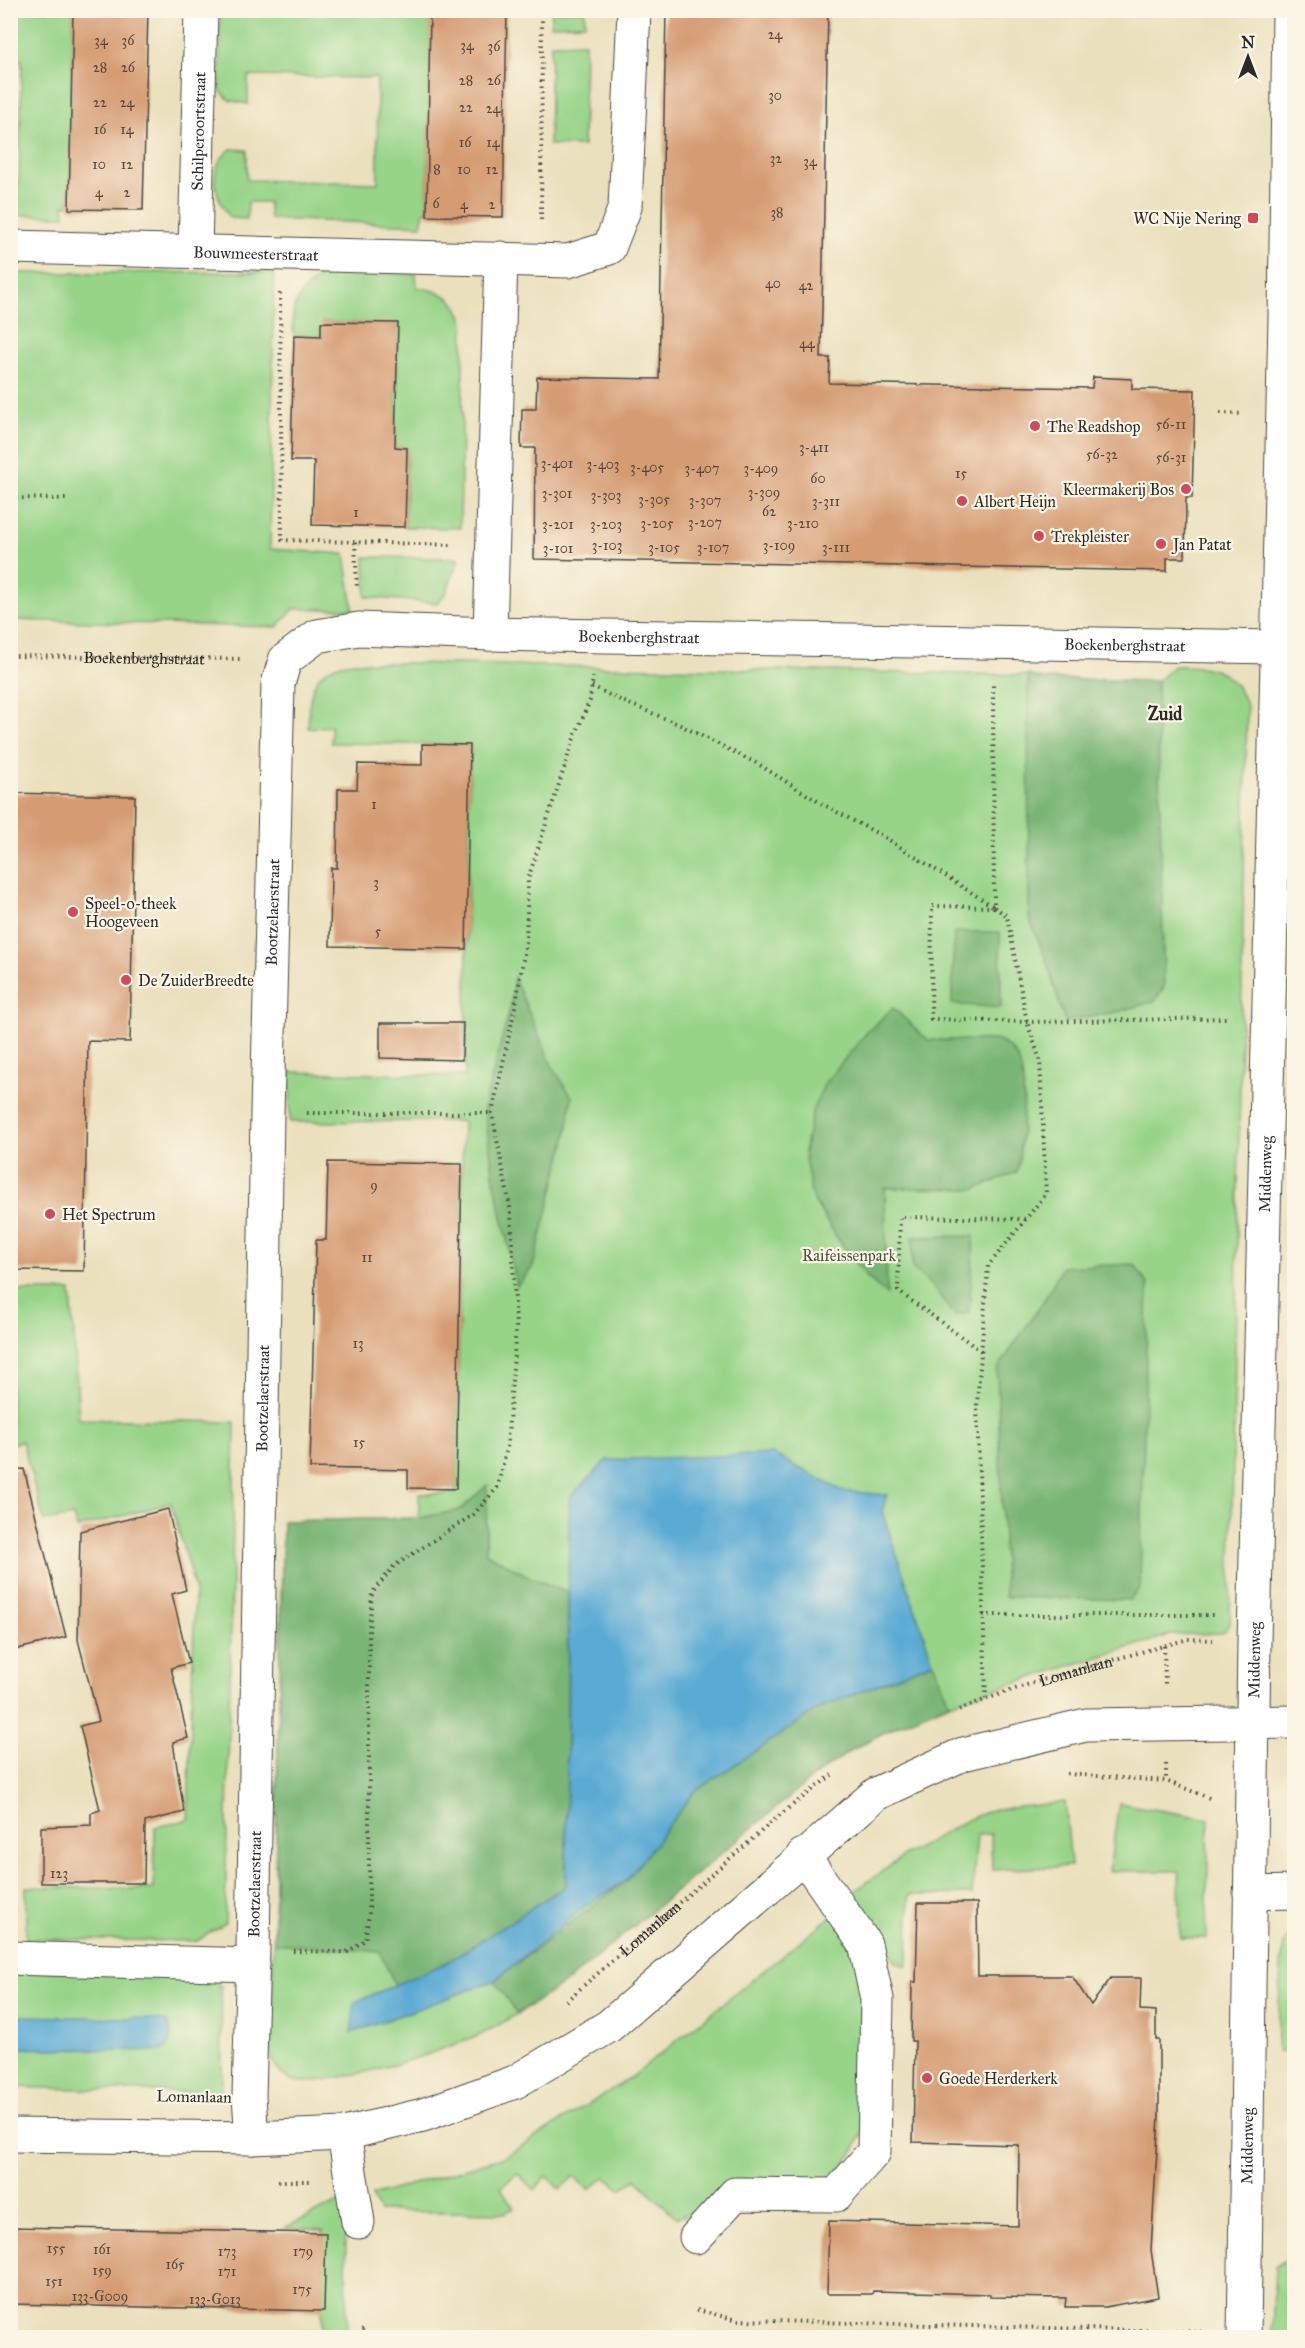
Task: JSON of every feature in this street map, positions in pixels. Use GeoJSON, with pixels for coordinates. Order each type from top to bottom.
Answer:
{"type":"FeatureCollection","features":[{"type":"Feature","properties":{"kind":"street","name":"Schilperoortstraat"},"geometry":{"type":"LineString","coordinates":[[195,251],[201,10]]}},
{"type":"Feature","properties":{"kind":"street","name":"Bouwmeesterstraat"},"geometry":{"type":"LineString","coordinates":[[10,246],[568,261],[609,248],[625,207],[634,10]]}},
{"type":"Feature","properties":{"kind":"street","name":"Middenweg"},"geometry":{"type":"LineString","coordinates":[[1244,2336],[1255,1628],[1282,1017],[1276,647],[1290,319],[1289,10]]}},
{"type":"Feature","properties":{"kind":"street"},"geometry":{"type":"LineString","coordinates":[[490,634],[501,258]]}},
{"type":"Feature","properties":{"kind":"street","name":"Boekenberghstraat"},"geometry":{"type":"LineString","coordinates":[[285,660],[318,636],[359,629],[490,634],[1276,647]]}},
{"type":"Feature","properties":{"kind":"street","name":"Bootzelaerstraat"},"geometry":{"type":"LineString","coordinates":[[252,2138],[249,2097],[267,1113],[278,684],[285,660]]}},
{"type":"Feature","properties":{"kind":"street"},"geometry":{"type":"LineString","coordinates":[[10,2135],[252,2138],[344,2134],[423,2115],[515,2082],[600,2032],[876,1794],[963,1754],[1086,1725],[1294,1722]]}},
{"type":"Feature","properties":{"kind":"street"},"geometry":{"type":"LineString","coordinates":[[696,2237],[735,2194],[836,2195],[874,2152],[877,1999],[865,1944],[803,1855]]}},
{"type":"Feature","properties":{"kind":"street"},"geometry":{"type":"LineString","coordinates":[[1250,1893],[1294,1892]]}},
{"type":"Feature","properties":{"kind":"street"},"geometry":{"type":"LineString","coordinates":[[10,1958],[253,1957]]}},
{"type":"Feature","properties":{"kind":"street"},"geometry":{"type":"LineString","coordinates":[[344,2134],[358,2222]]}},
{"type":"Feature","properties":{"kind":"path"},"geometry":{"type":"LineString","coordinates":[[541,260],[543,10]]}},
{"type":"Feature","properties":{"kind":"path"},"geometry":{"type":"LineString","coordinates":[[280,253],[282,540],[493,546]]}},
{"type":"Feature","properties":{"kind":"path"},"geometry":{"type":"LineString","coordinates":[[10,498],[70,499]]}},
{"type":"Feature","properties":{"kind":"path"},"geometry":{"type":"LineString","coordinates":[[253,1957],[347,1952],[365,1940],[369,1915],[369,1633],[372,1593],[394,1566],[474,1514],[497,1488],[507,1448],[516,1327],[511,1212],[492,1113],[516,1003],[526,942],[528,879],[573,741],[590,700],[599,636]]}},
{"type":"Feature","properties":{"kind":"path"},"geometry":{"type":"LineString","coordinates":[[992,642],[994,907]]}},
{"type":"Feature","properties":{"kind":"path","name":"Boekenberghstraat"},"geometry":{"type":"LineString","coordinates":[[10,656],[285,660]]}},
{"type":"Feature","properties":{"kind":"path"},"geometry":{"type":"LineString","coordinates":[[592,686],[615,699],[676,723],[758,764],[822,804],[886,838],[1007,916],[1027,1022],[1040,1060],[1046,1194],[988,1266],[977,1405],[986,1698]]}},
{"type":"Feature","properties":{"kind":"path"},"geometry":{"type":"LineString","coordinates":[[994,907],[932,906],[931,1019],[1027,1022],[1282,1017]]}},
{"type":"Feature","properties":{"kind":"path"},"geometry":{"type":"LineString","coordinates":[[267,1113],[492,1113]]}},
{"type":"Feature","properties":{"kind":"path"},"geometry":{"type":"LineString","coordinates":[[981,1352],[898,1290],[900,1217],[1026,1219]]}},
{"type":"Feature","properties":{"kind":"path"},"geometry":{"type":"LineString","coordinates":[[983,1615],[1255,1628]]}},
{"type":"Feature","properties":{"kind":"path","name":"Lomanlaan"},"geometry":{"type":"LineString","coordinates":[[956,1712],[986,1698],[1188,1640],[1255,1628]]}},
{"type":"Feature","properties":{"kind":"path","name":"Lomanlaan"},"geometry":{"type":"LineString","coordinates":[[564,2002],[781,1814],[821,1781],[840,1770]]}},
{"type":"Feature","properties":{"kind":"path"},"geometry":{"type":"LineString","coordinates":[[697,2310],[738,2320],[1244,2336]]}},
{"type":"Feature","properties":{"kind":"path"},"geometry":{"type":"LineString","coordinates":[[352,2337],[363,2329]]}},
{"type":"Feature","properties":{"kind":"green space"},"geometry":{"type":"Polygon","coordinates":[[[11,10],[73,11],[69,205],[64,205],[65,216],[11,215],[11,183],[19,183],[22,60],[11,59],[11,10]]]}},
{"type":"Feature","properties":{"kind":"green space"},"geometry":{"type":"Polygon","coordinates":[[[220,11],[431,11],[427,211],[424,212],[421,225],[270,219],[268,202],[248,202],[247,219],[230,218],[217,191],[215,173],[223,156],[231,149],[247,150],[247,180],[378,183],[377,78],[248,76],[248,104],[229,100],[220,90],[220,11]]]}},
{"type":"Feature","properties":{"kind":"green space"},"geometry":{"type":"Polygon","coordinates":[[[552,11],[585,11],[585,24],[551,25],[552,11]]]}},
{"type":"Feature","properties":{"kind":"green space"},"geometry":{"type":"Polygon","coordinates":[[[585,43],[583,146],[549,145],[551,44],[585,43]]]}},
{"type":"Feature","properties":{"kind":"green space"},"geometry":{"type":"Polygon","coordinates":[[[326,271],[416,274],[417,287],[441,294],[457,306],[464,323],[460,528],[405,527],[407,448],[395,447],[398,324],[322,322],[321,336],[294,335],[295,305],[310,284],[326,271]]]}},
{"type":"Feature","properties":{"kind":"green space"},"geometry":{"type":"Polygon","coordinates":[[[274,272],[270,549],[345,554],[353,609],[294,609],[277,627],[11,620],[11,273],[274,272]]]}},
{"type":"Feature","properties":{"kind":"green space"},"geometry":{"type":"Polygon","coordinates":[[[365,557],[459,558],[446,593],[437,603],[366,597],[365,557]]]}},
{"type":"Feature","properties":{"kind":"green space","name":"Raifeissenpark"},"geometry":{"type":"Polygon","coordinates":[[[353,662],[1028,675],[1043,679],[1157,681],[1174,666],[1187,666],[1219,672],[1235,684],[1247,707],[1230,1623],[1223,1633],[1170,1635],[949,1703],[896,1726],[855,1748],[813,1777],[590,1962],[528,2007],[472,2039],[424,2056],[369,2071],[330,2079],[299,2082],[282,2074],[271,2054],[283,1521],[419,1518],[419,1494],[456,1493],[463,1121],[290,1122],[290,1072],[465,1076],[470,745],[331,743],[331,726],[308,728],[312,692],[320,675],[328,669],[353,662]]]}},
{"type":"Feature","properties":{"kind":"green space"},"geometry":{"type":"Polygon","coordinates":[[[1028,675],[1043,679],[1157,681],[1164,987],[1155,1001],[1121,1011],[1065,1022],[1045,957],[1029,917],[1028,675]]]}},
{"type":"Feature","properties":{"kind":"green space"},"geometry":{"type":"Polygon","coordinates":[[[954,932],[1000,932],[1001,1008],[952,1004],[954,932]]]}},
{"type":"Feature","properties":{"kind":"green space"},"geometry":{"type":"Polygon","coordinates":[[[514,978],[553,1068],[572,1097],[566,1139],[533,1267],[517,1286],[494,1179],[484,1107],[511,1005],[514,978]]]}},
{"type":"Feature","properties":{"kind":"green space"},"geometry":{"type":"Polygon","coordinates":[[[893,1008],[928,1040],[997,1040],[1006,1045],[1018,1059],[1024,1096],[1017,1172],[975,1189],[885,1188],[887,1295],[867,1277],[837,1238],[812,1197],[804,1152],[813,1109],[825,1083],[868,1031],[893,1008]]]}},
{"type":"Feature","properties":{"kind":"green space"},"geometry":{"type":"Polygon","coordinates":[[[974,1236],[969,1313],[955,1315],[928,1281],[912,1268],[913,1237],[974,1236]]]}},
{"type":"Feature","properties":{"kind":"green space"},"geometry":{"type":"Polygon","coordinates":[[[1134,1264],[1148,1284],[1140,1588],[1130,1600],[1005,1597],[997,1370],[1046,1297],[1062,1267],[1134,1264]]]}},
{"type":"Feature","properties":{"kind":"green space"},"geometry":{"type":"Polygon","coordinates":[[[11,1291],[71,1291],[79,1419],[235,1422],[225,1923],[197,1941],[26,1939],[26,1887],[154,1889],[155,1827],[188,1820],[195,1590],[171,1503],[77,1528],[73,1516],[44,1521],[22,1441],[11,1444],[11,1291]]]}},
{"type":"Feature","properties":{"kind":"green space"},"geometry":{"type":"Polygon","coordinates":[[[487,1485],[486,1553],[528,1576],[568,1593],[566,1886],[481,1948],[395,1985],[380,1952],[274,1943],[283,1521],[419,1518],[460,1510],[487,1485]]]}},
{"type":"Feature","properties":{"kind":"green space"},"geometry":{"type":"Polygon","coordinates":[[[933,1662],[949,1703],[896,1726],[855,1748],[813,1777],[568,1981],[517,2014],[494,1981],[627,1880],[694,1792],[820,1708],[933,1662]]]}},
{"type":"Feature","properties":{"kind":"green space"},"geometry":{"type":"Polygon","coordinates":[[[1065,1802],[1071,1866],[992,1870],[991,1834],[977,1835],[972,1894],[909,1895],[908,1966],[895,1962],[852,1893],[904,1856],[965,1821],[991,1810],[1065,1802]]]}},
{"type":"Feature","properties":{"kind":"green space"},"geometry":{"type":"Polygon","coordinates":[[[1119,1803],[1209,1819],[1206,1938],[1180,1938],[1179,1871],[1109,1871],[1119,1803]]]}},
{"type":"Feature","properties":{"kind":"green space"},"geometry":{"type":"Polygon","coordinates":[[[834,1914],[860,1955],[864,2130],[851,2156],[832,2179],[714,2199],[696,2211],[677,2218],[636,2180],[620,2189],[605,2177],[589,2190],[574,2176],[560,2189],[547,2176],[534,2190],[517,2173],[501,2188],[514,2208],[505,2213],[379,2211],[372,2196],[504,2157],[632,2077],[834,1914]]]}},
{"type":"Feature","properties":{"kind":"green space"},"geometry":{"type":"Polygon","coordinates":[[[1294,1927],[1294,2051],[1277,2051],[1281,1965],[1284,1944],[1294,1927]]]}},
{"type":"Feature","properties":{"kind":"green space"},"geometry":{"type":"Polygon","coordinates":[[[11,1970],[202,1975],[221,1986],[222,2086],[219,2093],[11,2087],[11,1970]]]}},
{"type":"Feature","properties":{"kind":"green space"},"geometry":{"type":"Polygon","coordinates":[[[345,2199],[347,2337],[322,2337],[323,2230],[284,2228],[345,2199]]]}},
{"type":"Feature","properties":{"kind":"green space"},"geometry":{"type":"Polygon","coordinates":[[[1291,2223],[1294,2223],[1294,2337],[1272,2337],[1275,2267],[1290,2257],[1291,2223]]]}},
{"type":"Feature","properties":{"kind":"water"},"geometry":{"type":"Polygon","coordinates":[[[773,1454],[842,1491],[887,1495],[882,1511],[933,1662],[820,1708],[694,1792],[627,1880],[588,1904],[494,1981],[351,2033],[355,2002],[448,1962],[566,1886],[569,1498],[607,1460],[773,1454]]]}},
{"type":"Feature","properties":{"kind":"water"},"geometry":{"type":"Polygon","coordinates":[[[11,2016],[137,2018],[168,2022],[171,2034],[169,2045],[162,2051],[11,2048],[11,2016]]]}},
{"type":"Feature","properties":{"kind":"building"},"geometry":{"type":"Polygon","coordinates":[[[73,10],[148,10],[143,210],[69,209],[73,10]]]}},
{"type":"Feature","properties":{"kind":"building"},"geometry":{"type":"Polygon","coordinates":[[[430,10],[507,10],[503,217],[427,216],[430,10]]]}},
{"type":"Feature","properties":{"kind":"building"},"geometry":{"type":"Polygon","coordinates":[[[666,10],[828,10],[821,358],[830,358],[829,383],[1092,388],[1093,377],[1132,379],[1132,389],[1195,390],[1192,498],[1186,498],[1185,558],[1167,558],[1167,571],[534,559],[535,448],[521,448],[522,409],[536,409],[537,377],[659,379],[666,10]]]}},
{"type":"Feature","properties":{"kind":"building"},"geometry":{"type":"Polygon","coordinates":[[[321,322],[398,323],[395,447],[407,448],[405,527],[312,525],[314,461],[291,461],[294,335],[321,336],[321,322]]]}},
{"type":"Feature","properties":{"kind":"building"},"geometry":{"type":"Polygon","coordinates":[[[422,744],[470,745],[466,949],[330,946],[331,868],[337,868],[338,789],[357,789],[358,764],[422,765],[422,744]]]}},
{"type":"Feature","properties":{"kind":"building"},"geometry":{"type":"Polygon","coordinates":[[[10,793],[135,796],[130,1042],[88,1041],[84,1271],[10,1270],[10,793]]]}},
{"type":"Feature","properties":{"kind":"building"},"geometry":{"type":"Polygon","coordinates":[[[380,1023],[463,1023],[462,1060],[380,1058],[380,1023]]]}},
{"type":"Feature","properties":{"kind":"building"},"geometry":{"type":"Polygon","coordinates":[[[328,1162],[462,1164],[456,1489],[408,1488],[408,1470],[310,1468],[316,1240],[326,1240],[328,1162]]]}},
{"type":"Feature","properties":{"kind":"building"},"geometry":{"type":"Polygon","coordinates":[[[24,1469],[66,1637],[10,1651],[10,1470],[24,1469]]]}},
{"type":"Feature","properties":{"kind":"building"},"geometry":{"type":"Polygon","coordinates":[[[168,1509],[186,1590],[172,1594],[189,1663],[171,1668],[188,1738],[173,1742],[184,1812],[145,1822],[144,1883],[41,1883],[41,1827],[91,1825],[91,1813],[100,1810],[80,1726],[99,1721],[78,1640],[80,1531],[168,1509]]]}},
{"type":"Feature","properties":{"kind":"building"},"geometry":{"type":"Polygon","coordinates":[[[918,1903],[977,1903],[978,1976],[1072,1976],[1091,2005],[1111,1978],[1141,1978],[1140,2010],[1156,2011],[1156,2040],[1159,2040],[1159,2116],[1151,2250],[1158,2297],[1105,2307],[1065,2307],[1066,2298],[873,2291],[872,2294],[827,2294],[829,2221],[1018,2226],[1019,2145],[913,2142],[915,2041],[911,2041],[912,1982],[916,1982],[918,1903]]]}},
{"type":"Feature","properties":{"kind":"building"},"geometry":{"type":"Polygon","coordinates":[[[10,2227],[326,2233],[324,2311],[10,2304],[10,2227]]]}},
{"type":"Feature","properties":{"kind":"place","name":"WC Nije Nering"},"geometry":{"type":"Point","coordinates":[1253,218]}},
{"type":"Feature","properties":{"kind":"place","name":"The Readshop"},"geometry":{"type":"Point","coordinates":[1035,426]}},
{"type":"Feature","properties":{"kind":"place","name":"Kleermakerij Bos"},"geometry":{"type":"Point","coordinates":[1186,489]}},
{"type":"Feature","properties":{"kind":"place","name":"Albert Heijn"},"geometry":{"type":"Point","coordinates":[962,501]}},
{"type":"Feature","properties":{"kind":"place","name":"Trekpleister"},"geometry":{"type":"Point","coordinates":[1039,536]}},
{"type":"Feature","properties":{"kind":"place","name":"Jan Patat"},"geometry":{"type":"Point","coordinates":[1161,544]}},
{"type":"Feature","properties":{"kind":"place","name":"Speel-o-theek Hoogeveen"},"geometry":{"type":"Point","coordinates":[73,912]}},
{"type":"Feature","properties":{"kind":"place","name":"De ZuiderBreedte"},"geometry":{"type":"Point","coordinates":[126,980]}},
{"type":"Feature","properties":{"kind":"place","name":"Het Spectrum"},"geometry":{"type":"Point","coordinates":[50,1214]}},
{"type":"Feature","properties":{"kind":"place","name":"Goede Herderkerk"},"geometry":{"type":"Point","coordinates":[927,2078]}},
{"type":"Feature","properties":{"kind":"district","name":"Zuid"},"geometry":{"type":"Point","coordinates":[1165,714]}}]}
